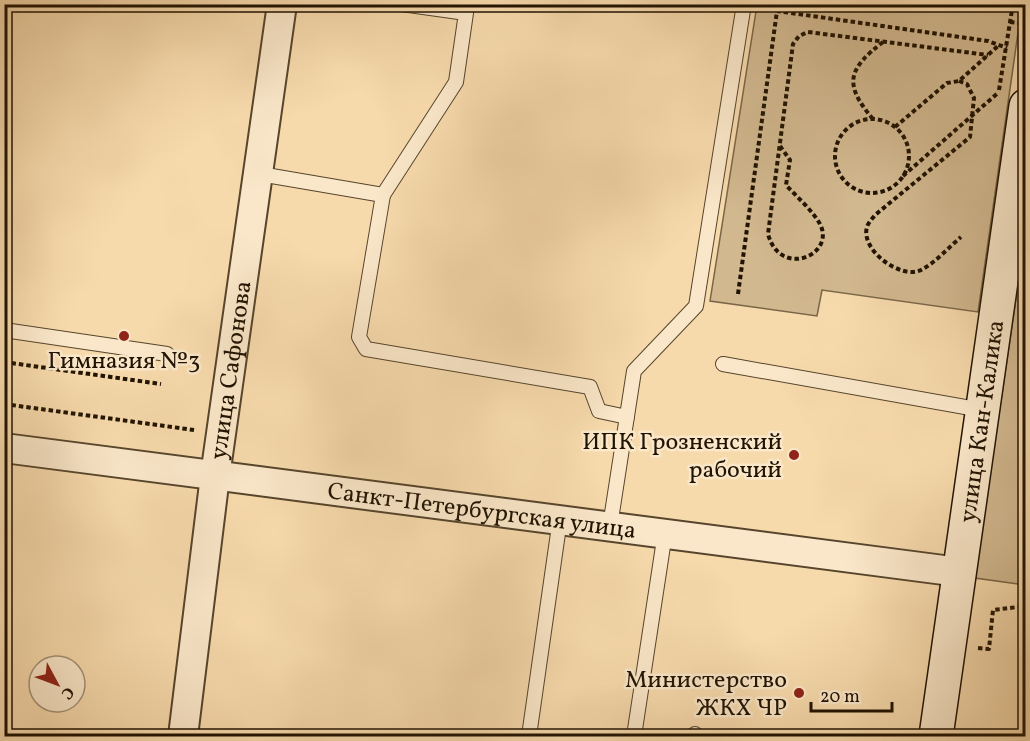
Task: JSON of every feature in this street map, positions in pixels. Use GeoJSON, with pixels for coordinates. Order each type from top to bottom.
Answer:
{"type":"FeatureCollection","features":[{"type":"Feature","properties":{"kind":"street","name":"улица Сафонова"},"geometry":{"type":"LineString","coordinates":[[183,736],[215,476],[260,174],[279,5]]}},
{"type":"Feature","properties":{"kind":"street","name":"улица Кан-Калика"},"geometry":{"type":"LineString","coordinates":[[936,736],[982,410],[1012,99]]}},
{"type":"Feature","properties":{"kind":"street","name":"Санкт-Петербургская улица"},"geometry":{"type":"LineString","coordinates":[[4,448],[958,572]]}},
{"type":"Feature","properties":{"kind":"lane"},"geometry":{"type":"LineString","coordinates":[[402,4],[466,14],[456,81],[382,195],[359,337],[366,349],[590,387],[599,411],[627,417]]}},
{"type":"Feature","properties":{"kind":"lane"},"geometry":{"type":"LineString","coordinates":[[610,526],[634,371],[696,306],[744,4]]}},
{"type":"Feature","properties":{"kind":"lane"},"geometry":{"type":"LineString","coordinates":[[260,174],[382,195]]}},
{"type":"Feature","properties":{"kind":"lane"},"geometry":{"type":"LineString","coordinates":[[4,330],[167,354]]}},
{"type":"Feature","properties":{"kind":"lane"},"geometry":{"type":"LineString","coordinates":[[723,364],[982,410]]}},
{"type":"Feature","properties":{"kind":"lane"},"geometry":{"type":"LineString","coordinates":[[529,736],[560,519]]}},
{"type":"Feature","properties":{"kind":"lane"},"geometry":{"type":"LineString","coordinates":[[634,736],[665,533]]}},
{"type":"Feature","properties":{"kind":"path"},"geometry":{"type":"LineString","coordinates":[[738,294],[777,11],[988,41],[1007,48]]}},
{"type":"Feature","properties":{"kind":"path"},"geometry":{"type":"LineString","coordinates":[[1010,22],[1026,24]]}},
{"type":"Feature","properties":{"kind":"path"},"geometry":{"type":"LineString","coordinates":[[780,146],[790,160],[786,185],[820,224],[823,235],[819,246],[811,255],[800,260],[790,260],[780,254],[771,244],[768,234],[780,146],[794,44],[799,36],[808,32],[988,55]]}},
{"type":"Feature","properties":{"kind":"path"},"geometry":{"type":"LineString","coordinates":[[873,119],[861,106],[852,84],[854,71],[864,57],[884,42]]}},
{"type":"Feature","properties":{"kind":"path"},"geometry":{"type":"LineString","coordinates":[[958,81],[999,45]]}},
{"type":"Feature","properties":{"kind":"path"},"geometry":{"type":"LineString","coordinates":[[895,127],[947,83],[958,81],[967,84],[972,89],[974,98],[970,137],[874,215],[867,225],[866,234],[875,253],[884,262],[908,271],[920,271],[961,237]]}},
{"type":"Feature","properties":{"kind":"path"},"geometry":{"type":"LineString","coordinates":[[901,178],[909,154],[906,141],[895,127],[879,119],[856,122],[840,137],[835,147],[838,171],[855,189],[880,192],[892,186],[972,115],[1012,99]]}},
{"type":"Feature","properties":{"kind":"path"},"geometry":{"type":"LineString","coordinates":[[4,362],[161,384]]}},
{"type":"Feature","properties":{"kind":"path"},"geometry":{"type":"LineString","coordinates":[[4,404],[221,434]]}},
{"type":"Feature","properties":{"kind":"shaded area"},"geometry":{"type":"Polygon","coordinates":[[[757,5],[1022,5],[978,312],[822,290],[817,316],[710,301],[757,5]]]}},
{"type":"Feature","properties":{"kind":"shaded area"},"geometry":{"type":"Polygon","coordinates":[[[1025,237],[1025,585],[975,578],[1025,237]]]}},
{"type":"Feature","properties":{"kind":"place","name":"Гимназия №3"},"geometry":{"type":"Point","coordinates":[124,336]}},
{"type":"Feature","properties":{"kind":"place","name":"ИПК Грозненский рабочий"},"geometry":{"type":"Point","coordinates":[794,455]}},
{"type":"Feature","properties":{"kind":"place","name":"Министерство ЖКХ ЧР"},"geometry":{"type":"Point","coordinates":[799,693]}}]}
